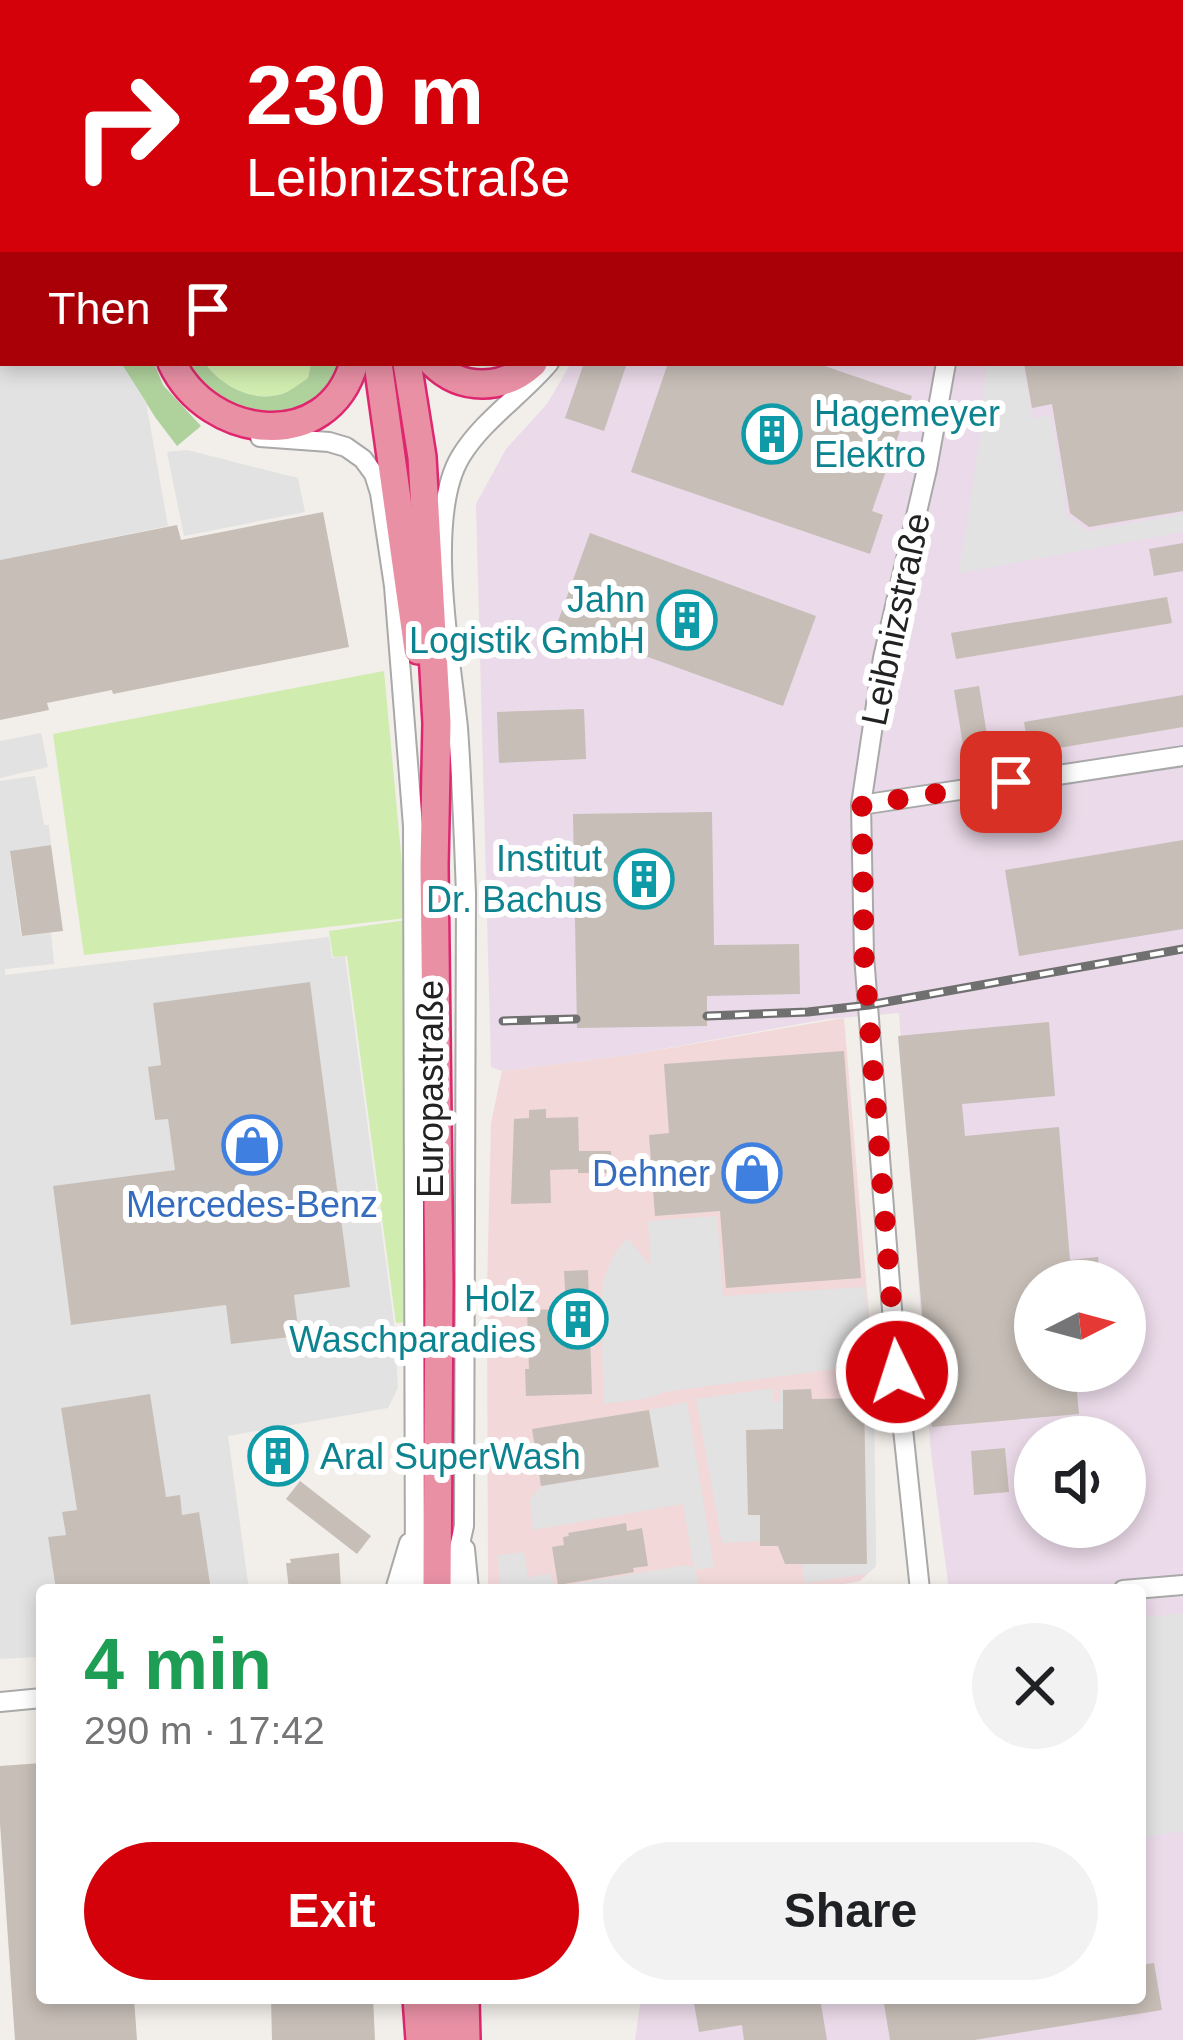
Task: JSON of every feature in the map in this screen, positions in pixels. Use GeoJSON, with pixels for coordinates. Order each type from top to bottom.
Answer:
{"type":"FeatureCollection","features":[{"type":"Feature","properties":{"kind":"highway"},"geometry":{"type":"LineString","coordinates":[[174,366],[214,410],[232,421],[273,427],[320,412],[340,394],[353,366]]}},
{"type":"Feature","properties":{"kind":"highway","name":"Europastraße"},"geometry":{"type":"LineString","coordinates":[[378,366],[416,626],[434,866]]}},
{"type":"Feature","properties":{"kind":"highway","name":"Europastraße"},"geometry":{"type":"LineString","coordinates":[[407,366],[422,458],[437,723],[437,1584]]}},
{"type":"Feature","properties":{"kind":"highway"},"geometry":{"type":"LineString","coordinates":[[437,366],[461,382],[478,385],[519,376],[530,366]]}},
{"type":"Feature","properties":{"kind":"highway"},"geometry":{"type":"LineString","coordinates":[[388,437],[394,586]]}},
{"type":"Feature","properties":{"kind":"highway"},"geometry":{"type":"LineString","coordinates":[[422,458],[444,586]]}},
{"type":"Feature","properties":{"kind":"highway"},"geometry":{"type":"LineString","coordinates":[[465,2004],[466,2040]]}},
{"type":"Feature","properties":{"kind":"street","name":"Europastraße"},"geometry":{"type":"LineString","coordinates":[[162,366],[189,404],[228,431],[346,447],[363,459],[380,493],[394,586],[412,826],[415,1584]]}},
{"type":"Feature","properties":{"kind":"street","name":"Europastraße"},"geometry":{"type":"LineString","coordinates":[[454,1584],[464,1526],[466,894],[443,536],[447,486],[460,458],[476,435],[546,366]]}},
{"type":"Feature","properties":{"kind":"street","name":"Leibnizstraße"},"geometry":{"type":"LineString","coordinates":[[919,1584],[897,1372],[864,956],[862,805],[883,658],[945,366]]}},
{"type":"Feature","properties":{"kind":"street"},"geometry":{"type":"LineString","coordinates":[[862,805],[1183,755]]}},
{"type":"Feature","properties":{"kind":"street"},"geometry":{"type":"LineString","coordinates":[[464,1526],[469,1584]]}},
{"type":"Feature","properties":{"kind":"street"},"geometry":{"type":"LineString","coordinates":[[397,1584],[414,1527]]}},
{"type":"Feature","properties":{"kind":"street"},"geometry":{"type":"LineString","coordinates":[[1146,1588],[1183,1585]]}},
{"type":"Feature","properties":{"kind":"street"},"geometry":{"type":"LineString","coordinates":[[0,1702],[36,1699]]}},
{"type":"Feature","properties":{"kind":"shaded area"},"geometry":{"type":"Polygon","coordinates":[[[0,366],[123,366],[146,402],[168,526],[0,560],[0,366]]]}},
{"type":"Feature","properties":{"kind":"shaded area"},"geometry":{"type":"Polygon","coordinates":[[[569,366],[1183,366],[1183,2040],[635,2040],[640,2004],[1146,2004],[1146,1584],[948,1584],[931,1453],[899,1013],[827,1019],[629,1055],[502,1071],[491,1067],[476,504],[506,449],[547,404],[569,366]]]}},
{"type":"Feature","properties":{"kind":"shaded area"},"geometry":{"type":"Polygon","coordinates":[[[986,366],[1023,366],[1032,418],[1051,415],[1067,516],[1087,531],[1183,514],[1183,532],[959,573],[982,425],[986,366]]]}},
{"type":"Feature","properties":{"kind":"shaded area"},"geometry":{"type":"Polygon","coordinates":[[[187,450],[298,478],[305,512],[184,536],[167,452],[187,450]]]}},
{"type":"Feature","properties":{"kind":"shaded area"},"geometry":{"type":"Polygon","coordinates":[[[41,733],[48,767],[0,778],[0,741],[41,733]]]}},
{"type":"Feature","properties":{"kind":"shaded area"},"geometry":{"type":"Polygon","coordinates":[[[35,776],[51,845],[10,852],[21,936],[51,933],[54,964],[5,969],[5,975],[329,937],[332,958],[345,956],[394,1323],[398,1388],[388,1408],[228,1436],[248,1584],[210,1584],[198,1512],[182,1515],[179,1496],[166,1497],[61,1408],[77,1510],[62,1513],[66,1535],[48,1538],[55,1584],[36,1584],[36,1660],[0,1659],[0,781],[35,776]],[[310,983],[153,1003],[161,1065],[149,1067],[155,1119],[168,1119],[175,1170],[53,1187],[71,1325],[226,1305],[232,1344],[298,1336],[293,1295],[350,1287],[310,983]]]}},
{"type":"Feature","properties":{"kind":"shaded area"},"geometry":{"type":"Polygon","coordinates":[[[844,1018],[873,1364],[876,1566],[860,1581],[489,1584],[491,1123],[502,1071],[629,1055],[844,1018]]]}},
{"type":"Feature","properties":{"kind":"shaded area"},"geometry":{"type":"Polygon","coordinates":[[[717,1216],[723,1296],[865,1287],[873,1364],[604,1404],[603,1281],[614,1255],[627,1238],[651,1266],[648,1221],[717,1216]]]}},
{"type":"Feature","properties":{"kind":"shaded area"},"geometry":{"type":"Polygon","coordinates":[[[774,1388],[774,1402],[780,1402],[783,1390],[783,1429],[746,1430],[748,1514],[760,1515],[760,1541],[722,1543],[696,1399],[774,1388]]]}},
{"type":"Feature","properties":{"kind":"shaded area"},"geometry":{"type":"Polygon","coordinates":[[[687,1402],[714,1567],[695,1570],[698,1584],[572,1584],[687,1565],[694,1569],[683,1504],[533,1530],[530,1500],[541,1486],[658,1467],[649,1410],[687,1402]]]}},
{"type":"Feature","properties":{"kind":"shaded area"},"geometry":{"type":"Polygon","coordinates":[[[874,1410],[876,1566],[867,1574],[804,1583],[802,1564],[866,1564],[865,1411],[874,1410]]]}},
{"type":"Feature","properties":{"kind":"shaded area"},"geometry":{"type":"Polygon","coordinates":[[[524,1552],[528,1577],[551,1574],[553,1584],[500,1584],[498,1555],[524,1552]]]}},
{"type":"Feature","properties":{"kind":"shaded area"},"geometry":{"type":"Polygon","coordinates":[[[1183,1613],[1183,1831],[1146,1837],[1146,1617],[1183,1613]]]}},
{"type":"Feature","properties":{"kind":"green space"},"geometry":{"type":"Polygon","coordinates":[[[123,366],[155,366],[163,385],[201,426],[177,446],[123,366]]]}},
{"type":"Feature","properties":{"kind":"green space"},"geometry":{"type":"Polygon","coordinates":[[[183,366],[208,366],[239,390],[271,396],[308,378],[310,366],[342,366],[338,381],[307,409],[273,419],[216,402],[183,366]]]}},
{"type":"Feature","properties":{"kind":"green space"},"geometry":{"type":"Polygon","coordinates":[[[208,366],[310,366],[308,378],[272,396],[240,391],[208,366]]]}},
{"type":"Feature","properties":{"kind":"green space"},"geometry":{"type":"Polygon","coordinates":[[[384,671],[407,918],[84,955],[53,734],[384,671]]]}},
{"type":"Feature","properties":{"kind":"green space"},"geometry":{"type":"Polygon","coordinates":[[[407,920],[405,1322],[396,1323],[347,956],[333,957],[329,931],[407,920]]]}},
{"type":"Feature","properties":{"kind":"building"},"geometry":{"type":"Polygon","coordinates":[[[583,366],[626,366],[604,431],[565,418],[583,366]]]}},
{"type":"Feature","properties":{"kind":"building","name":"Hagemeyer Elektro"},"geometry":{"type":"Polygon","coordinates":[[[667,366],[825,366],[912,396],[872,511],[883,515],[870,554],[631,472],[667,366]]]}},
{"type":"Feature","properties":{"kind":"building"},"geometry":{"type":"Polygon","coordinates":[[[1025,366],[1183,366],[1183,511],[1089,527],[1070,513],[1052,404],[1032,408],[1025,366]]]}},
{"type":"Feature","properties":{"kind":"building"},"geometry":{"type":"Polygon","coordinates":[[[323,512],[349,647],[47,703],[49,710],[0,720],[0,560],[177,525],[181,540],[323,512]]]}},
{"type":"Feature","properties":{"kind":"building","name":"Jahn Logistik GmbH"},"geometry":{"type":"Polygon","coordinates":[[[590,533],[816,616],[783,706],[557,624],[590,533]]]}},
{"type":"Feature","properties":{"kind":"building"},"geometry":{"type":"Polygon","coordinates":[[[1183,543],[1183,571],[1154,576],[1149,549],[1183,543]]]}},
{"type":"Feature","properties":{"kind":"building"},"geometry":{"type":"Polygon","coordinates":[[[1167,597],[1172,623],[956,659],[951,633],[1167,597]]]}},
{"type":"Feature","properties":{"kind":"building"},"geometry":{"type":"Polygon","coordinates":[[[979,686],[991,759],[966,763],[954,690],[979,686]]]}},
{"type":"Feature","properties":{"kind":"building"},"geometry":{"type":"Polygon","coordinates":[[[1183,695],[1183,727],[1029,753],[1024,722],[1183,695]]]}},
{"type":"Feature","properties":{"kind":"building"},"geometry":{"type":"Polygon","coordinates":[[[584,709],[586,759],[499,763],[497,712],[584,709]]]}},
{"type":"Feature","properties":{"kind":"building","name":"Institut Dr. Bachus"},"geometry":{"type":"Polygon","coordinates":[[[712,812],[714,945],[799,944],[800,994],[707,996],[707,1026],[577,1028],[573,814],[712,812]]]}},
{"type":"Feature","properties":{"kind":"building"},"geometry":{"type":"Polygon","coordinates":[[[1183,840],[1183,929],[1019,956],[1005,870],[1183,840]]]}},
{"type":"Feature","properties":{"kind":"building"},"geometry":{"type":"Polygon","coordinates":[[[51,845],[63,931],[22,936],[10,851],[51,845]]]}},
{"type":"Feature","properties":{"kind":"building","name":"Mercedes-Benz"},"geometry":{"type":"Polygon","coordinates":[[[310,982],[350,1287],[294,1295],[299,1336],[231,1344],[226,1305],[71,1325],[53,1186],[175,1170],[168,1119],[155,1120],[148,1067],[161,1065],[153,1003],[310,982]]]}},
{"type":"Feature","properties":{"kind":"building"},"geometry":{"type":"Polygon","coordinates":[[[1049,1022],[1055,1096],[962,1104],[965,1136],[1059,1127],[1070,1260],[1014,1260],[1014,1392],[1077,1392],[1079,1414],[1014,1416],[1014,1420],[932,1427],[898,1036],[1049,1022]]]}},
{"type":"Feature","properties":{"kind":"building","name":"Dehner"},"geometry":{"type":"Polygon","coordinates":[[[844,1051],[861,1278],[726,1288],[720,1211],[655,1216],[649,1135],[669,1133],[664,1064],[844,1051]]]}},
{"type":"Feature","properties":{"kind":"building"},"geometry":{"type":"Polygon","coordinates":[[[546,1109],[546,1118],[578,1117],[579,1151],[611,1151],[611,1173],[550,1170],[551,1203],[511,1204],[514,1119],[529,1118],[529,1110],[546,1109]]]}},
{"type":"Feature","properties":{"kind":"building","name":"Holz Waschparadies"},"geometry":{"type":"Polygon","coordinates":[[[588,1270],[592,1394],[526,1396],[527,1310],[566,1309],[564,1271],[588,1270]]]}},
{"type":"Feature","properties":{"kind":"building"},"geometry":{"type":"Polygon","coordinates":[[[811,1389],[812,1399],[864,1398],[867,1564],[785,1564],[778,1546],[760,1546],[760,1515],[748,1515],[746,1430],[783,1429],[783,1390],[811,1389]]]}},
{"type":"Feature","properties":{"kind":"building"},"geometry":{"type":"Polygon","coordinates":[[[150,1394],[166,1497],[180,1495],[182,1515],[199,1512],[210,1584],[55,1584],[48,1537],[66,1535],[62,1512],[77,1510],[61,1408],[150,1394]]]}},
{"type":"Feature","properties":{"kind":"building"},"geometry":{"type":"Polygon","coordinates":[[[649,1410],[659,1467],[541,1486],[532,1429],[649,1410]]]}},
{"type":"Feature","properties":{"kind":"building"},"geometry":{"type":"Polygon","coordinates":[[[1005,1448],[1009,1492],[974,1495],[971,1451],[1005,1448]]]}},
{"type":"Feature","properties":{"kind":"building"},"geometry":{"type":"Polygon","coordinates":[[[300,1481],[371,1536],[357,1554],[286,1499],[300,1481]]]}},
{"type":"Feature","properties":{"kind":"building"},"geometry":{"type":"Polygon","coordinates":[[[626,1523],[627,1531],[642,1528],[648,1566],[558,1584],[552,1547],[564,1545],[568,1533],[626,1523]]]}},
{"type":"Feature","properties":{"kind":"building"},"geometry":{"type":"Polygon","coordinates":[[[339,1553],[341,1584],[288,1584],[286,1563],[339,1553]]]}},
{"type":"Feature","properties":{"kind":"building"},"geometry":{"type":"Polygon","coordinates":[[[36,1763],[36,2004],[134,2004],[137,2040],[15,2040],[0,1766],[36,1763]]]}},
{"type":"Feature","properties":{"kind":"building"},"geometry":{"type":"Polygon","coordinates":[[[1154,1963],[1162,2010],[974,2040],[890,2040],[884,2004],[1146,2004],[1146,1964],[1154,1963]]]}},
{"type":"Feature","properties":{"kind":"building"},"geometry":{"type":"Polygon","coordinates":[[[271,2004],[373,2004],[375,2040],[272,2040],[271,2004]]]}},
{"type":"Feature","properties":{"kind":"building"},"geometry":{"type":"Polygon","coordinates":[[[694,2004],[821,2004],[827,2040],[744,2040],[742,2025],[699,2032],[694,2004]]]}},
{"type":"Feature","properties":{"kind":"railway"},"geometry":{"type":"LineString","coordinates":[[707,1016],[869,1005],[1183,949]]}},
{"type":"Feature","properties":{"kind":"railway"},"geometry":{"type":"LineString","coordinates":[[503,1021],[576,1019]]}},
{"type":"Feature","properties":{"kind":"place","name":"Hagemeyer Elektro"},"geometry":{"type":"Point","coordinates":[772,434]}},
{"type":"Feature","properties":{"kind":"place","name":"Jahn Logistik GmbH"},"geometry":{"type":"Point","coordinates":[687,620]}},
{"type":"Feature","properties":{"kind":"place","name":"Institut Dr. Bachus"},"geometry":{"type":"Point","coordinates":[644,879]}},
{"type":"Feature","properties":{"kind":"place","name":"Mercedes-Benz"},"geometry":{"type":"Point","coordinates":[252,1145]}},
{"type":"Feature","properties":{"kind":"place","name":"Dehner"},"geometry":{"type":"Point","coordinates":[752,1173]}},
{"type":"Feature","properties":{"kind":"place","name":"Holz Waschparadies"},"geometry":{"type":"Point","coordinates":[578,1319]}},
{"type":"Feature","properties":{"kind":"place","name":"Aral SuperWash"},"geometry":{"type":"Point","coordinates":[278,1456]}},
{"type":"Feature","properties":{"kind":"route"},"geometry":{"type":"LineString","coordinates":[[897,1372],[864,956],[862,805],[1011,782]]}}]}
